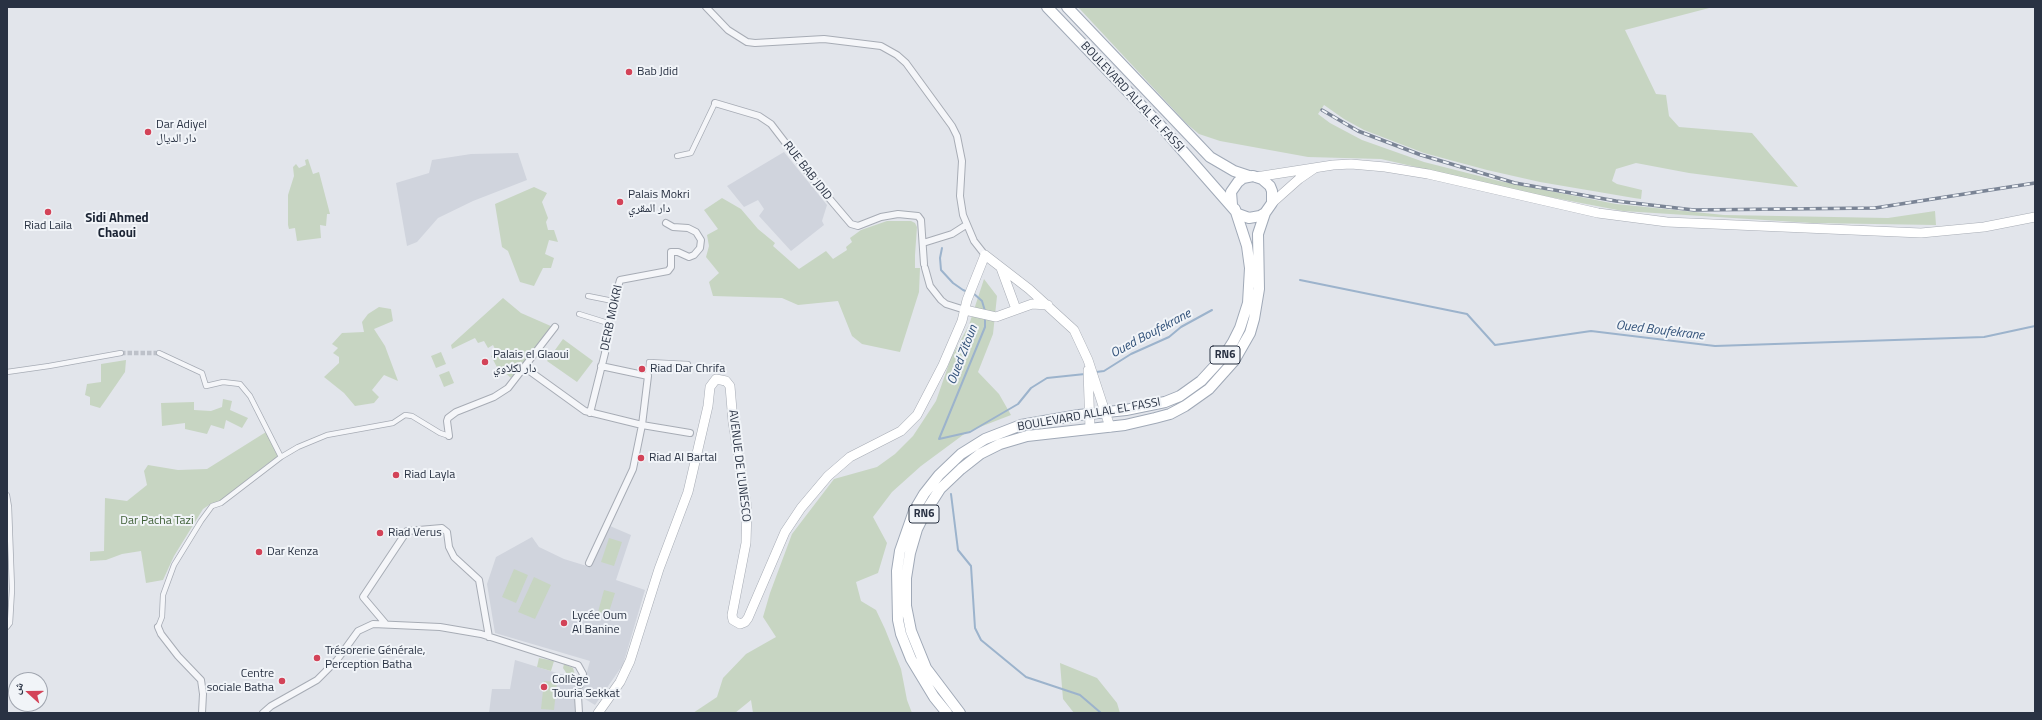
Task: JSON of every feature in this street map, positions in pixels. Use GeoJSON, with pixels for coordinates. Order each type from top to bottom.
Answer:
{"type":"FeatureCollection","features":[{"type":"Feature","properties":{"kind":"main road","name":"BOULEVARD ALLAL EL FASSI"},"geometry":{"type":"LineString","coordinates":[[947,713],[919,675],[897,597],[897,571],[900,551],[914,511],[924,494],[939,475],[961,454],[985,439],[1021,425],[1146,407],[1180,396],[1201,381],[1214,368],[1230,346],[1240,328],[1248,302],[1250,268],[1247,246],[1233,207],[1160,125],[1047,7]]}},
{"type":"Feature","properties":{"kind":"main road","name":"BOULEVARD ALLAL EL FASSI"},"geometry":{"type":"LineString","coordinates":[[1067,7],[1199,147],[1221,164],[1253,176]]}},
{"type":"Feature","properties":{"kind":"main road"},"geometry":{"type":"LineString","coordinates":[[1253,176],[1318,166],[1351,164],[1385,167],[1428,174],[1598,213],[1667,222],[1921,232],[1984,227],[2035,217]]}},
{"type":"Feature","properties":{"kind":"main road"},"geometry":{"type":"LineString","coordinates":[[1272,203],[1294,183],[1318,166]]}},
{"type":"Feature","properties":{"kind":"main road","name":"RN6"},"geometry":{"type":"LineString","coordinates":[[1253,176],[1238,182],[1234,186],[1231,192],[1233,207],[1238,214],[1249,218],[1260,216],[1265,213],[1272,203]]}},
{"type":"Feature","properties":{"kind":"main road"},"geometry":{"type":"LineString","coordinates":[[1253,176],[1262,178],[1270,186],[1273,197],[1272,203]]}},
{"type":"Feature","properties":{"kind":"main road","name":"BOULEVARD ALLAL EL FASSI"},"geometry":{"type":"LineString","coordinates":[[960,713],[926,668],[906,633],[906,578],[910,553],[917,529],[926,511],[940,489],[980,454],[1000,444],[1027,436],[1110,427],[1170,414],[1196,399],[1209,389],[1234,362],[1250,333],[1257,305],[1260,268],[1258,234],[1265,213]]}},
{"type":"Feature","properties":{"kind":"main road"},"geometry":{"type":"LineString","coordinates":[[984,255],[1048,305],[1074,330],[1088,360],[1110,427]]}},
{"type":"Feature","properties":{"kind":"main road","name":"AVENUE DE L'UNESCO"},"geometry":{"type":"LineString","coordinates":[[598,713],[626,670],[659,569],[688,492],[695,434],[708,406],[710,387],[716,380],[723,379],[730,386],[733,422],[747,508],[746,543],[732,615],[735,622],[743,623],[747,620],[785,532],[813,493],[828,476],[850,457],[901,431],[917,415],[943,365],[965,310],[967,300],[984,255]]}},
{"type":"Feature","properties":{"kind":"main road"},"geometry":{"type":"LineString","coordinates":[[1001,268],[1016,309]]}},
{"type":"Feature","properties":{"kind":"main road","name":"RUE BAB JDID"},"geometry":{"type":"LineString","coordinates":[[965,310],[996,317],[1032,304],[1048,305]]}},
{"type":"Feature","properties":{"kind":"main road"},"geometry":{"type":"LineString","coordinates":[[1088,360],[1090,429]]}},
{"type":"Feature","properties":{"kind":"street"},"geometry":{"type":"LineString","coordinates":[[706,7],[728,30],[747,42],[755,43],[824,39],[881,46],[897,55],[906,63],[952,126],[957,136],[962,161],[960,204],[966,225],[974,241],[984,255]]}},
{"type":"Feature","properties":{"kind":"street","name":"RUE BAB JDID"},"geometry":{"type":"LineString","coordinates":[[677,156],[690,153],[715,104],[759,116],[770,124],[817,184],[851,224],[858,226],[881,217],[898,214],[914,215],[921,220],[925,266],[930,286],[946,304],[965,310]]}},
{"type":"Feature","properties":{"kind":"street","name":"DERB MOKRI"},"geometry":{"type":"LineString","coordinates":[[590,413],[604,353],[608,322],[620,280],[668,271],[671,267],[670,256],[673,251],[689,257],[698,252],[701,240],[698,234],[692,230],[673,227],[666,223]]}},
{"type":"Feature","properties":{"kind":"street"},"geometry":{"type":"LineString","coordinates":[[923,243],[952,234],[966,225]]}},
{"type":"Feature","properties":{"kind":"street"},"geometry":{"type":"LineString","coordinates":[[588,296],[613,301]]}},
{"type":"Feature","properties":{"kind":"street"},"geometry":{"type":"LineString","coordinates":[[580,314],[608,322]]}},
{"type":"Feature","properties":{"kind":"street"},"geometry":{"type":"LineString","coordinates":[[202,713],[203,694],[201,680],[178,656],[161,634],[158,626],[162,617],[163,595],[174,565],[212,506],[221,503],[281,457],[298,447],[327,435],[393,423],[405,415],[412,416],[440,433],[449,436],[448,418],[456,412],[481,404],[508,388],[555,327]]}},
{"type":"Feature","properties":{"kind":"street"},"geometry":{"type":"LineString","coordinates":[[7,372],[121,353]]}},
{"type":"Feature","properties":{"kind":"street"},"geometry":{"type":"LineString","coordinates":[[159,354],[202,373],[206,386],[223,382],[240,384],[250,396],[281,457]]}},
{"type":"Feature","properties":{"kind":"street"},"geometry":{"type":"LineString","coordinates":[[589,563],[633,469],[642,425],[649,362],[688,364]]}},
{"type":"Feature","properties":{"kind":"street"},"geometry":{"type":"LineString","coordinates":[[601,366],[648,376]]}},
{"type":"Feature","properties":{"kind":"street"},"geometry":{"type":"LineString","coordinates":[[524,367],[590,413],[642,425],[695,434]]}},
{"type":"Feature","properties":{"kind":"street"},"geometry":{"type":"LineString","coordinates":[[7,495],[9,507],[12,589],[10,623],[7,627]]}},
{"type":"Feature","properties":{"kind":"street"},"geometry":{"type":"LineString","coordinates":[[385,623],[363,597],[407,531],[442,528],[447,532],[449,547],[454,557],[479,580],[489,637]]}},
{"type":"Feature","properties":{"kind":"street"},"geometry":{"type":"LineString","coordinates":[[263,713],[271,706],[317,680],[337,660],[360,629],[370,624],[385,623],[440,627],[473,632],[578,665],[583,674],[580,685]]}},
{"type":"Feature","properties":{"kind":"street"},"geometry":{"type":"LineString","coordinates":[[578,696],[579,713]]}},
{"type":"Feature","properties":{"kind":"shaded area"},"geometry":{"type":"Polygon","coordinates":[[[784,152],[827,205],[822,221],[824,225],[791,251],[759,216],[764,209],[758,200],[744,207],[727,186],[784,152]]]}},
{"type":"Feature","properties":{"kind":"shaded area"},"geometry":{"type":"Polygon","coordinates":[[[518,153],[527,180],[473,201],[438,218],[417,242],[407,246],[396,183],[429,173],[432,160],[471,154],[518,153]]]}},
{"type":"Feature","properties":{"kind":"shaded area","name":"Lycée Oum Al Banine"},"geometry":{"type":"Polygon","coordinates":[[[610,526],[631,535],[616,580],[645,590],[622,668],[595,705],[580,696],[590,661],[495,633],[487,584],[496,557],[532,537],[539,547],[564,559],[590,567],[610,526]]]}},
{"type":"Feature","properties":{"kind":"shaded area","name":"Collège Touria Sekkat"},"geometry":{"type":"Polygon","coordinates":[[[515,660],[560,674],[575,675],[573,683],[578,684],[575,713],[489,713],[492,689],[510,689],[515,660]]]}},
{"type":"Feature","properties":{"kind":"green space"},"geometry":{"type":"Polygon","coordinates":[[[1078,7],[1713,7],[1625,30],[1656,94],[1666,95],[1669,116],[1679,127],[1752,133],[1798,187],[1689,173],[1636,163],[1616,169],[1612,181],[1617,184],[1642,190],[1641,199],[1634,198],[1540,182],[1487,170],[1424,153],[1364,130],[1344,119],[1324,105],[1318,114],[1330,123],[1362,140],[1424,162],[1499,181],[1616,204],[1724,215],[1888,218],[1935,211],[1936,225],[1812,223],[1623,211],[1539,195],[1381,159],[1308,157],[1220,141],[1199,134],[1187,124],[1078,7]]]}},
{"type":"Feature","properties":{"kind":"green space"},"geometry":{"type":"Polygon","coordinates":[[[308,159],[313,174],[319,172],[330,214],[327,214],[326,226],[320,225],[321,238],[297,241],[295,228],[289,229],[288,225],[288,195],[294,176],[293,167],[296,164],[299,168],[306,165],[305,160],[308,159]]]}},
{"type":"Feature","properties":{"kind":"green space"},"geometry":{"type":"Polygon","coordinates":[[[534,187],[547,193],[542,202],[548,218],[546,222],[548,230],[554,230],[558,242],[549,240],[545,254],[554,258],[551,268],[543,268],[534,286],[520,282],[508,251],[502,247],[495,204],[534,187]]]}},
{"type":"Feature","properties":{"kind":"green space"},"geometry":{"type":"Polygon","coordinates":[[[722,198],[741,209],[758,229],[775,243],[773,246],[799,269],[826,251],[833,259],[847,250],[846,247],[852,242],[850,238],[861,230],[887,221],[911,221],[915,223],[917,227],[915,268],[920,268],[919,292],[900,352],[862,344],[852,336],[838,301],[798,305],[782,298],[713,296],[709,282],[719,273],[706,257],[709,246],[707,235],[718,229],[704,210],[722,198]]]}},
{"type":"Feature","properties":{"kind":"green space"},"geometry":{"type":"Polygon","coordinates":[[[984,279],[997,296],[993,334],[978,372],[999,394],[1011,415],[967,432],[921,466],[892,492],[873,517],[887,543],[878,573],[856,582],[861,601],[876,610],[885,629],[901,669],[907,700],[912,713],[753,713],[751,700],[735,713],[693,713],[717,697],[723,678],[746,654],[776,637],[763,617],[770,593],[792,534],[834,479],[877,467],[895,454],[913,436],[936,401],[951,358],[969,325],[984,279]]]}},
{"type":"Feature","properties":{"kind":"green space"},"geometry":{"type":"Polygon","coordinates":[[[503,298],[521,313],[553,327],[511,378],[500,368],[498,369],[491,356],[497,353],[493,345],[488,348],[484,341],[478,343],[475,338],[452,349],[451,345],[503,298]]]}},
{"type":"Feature","properties":{"kind":"green space"},"geometry":{"type":"Polygon","coordinates":[[[379,307],[391,309],[393,321],[374,329],[385,346],[398,381],[384,375],[372,390],[379,397],[374,403],[355,406],[344,393],[324,377],[339,363],[339,357],[333,353],[338,348],[332,344],[342,333],[364,332],[362,322],[368,314],[379,307]]]}},
{"type":"Feature","properties":{"kind":"green space"},"geometry":{"type":"Polygon","coordinates":[[[563,339],[593,361],[577,382],[547,361],[563,339]]]}},
{"type":"Feature","properties":{"kind":"green space"},"geometry":{"type":"Polygon","coordinates":[[[441,352],[446,364],[436,368],[431,356],[441,352]]]}},
{"type":"Feature","properties":{"kind":"green space"},"geometry":{"type":"Polygon","coordinates":[[[126,360],[125,372],[100,408],[90,405],[90,397],[85,395],[87,384],[101,382],[101,364],[126,360]]]}},
{"type":"Feature","properties":{"kind":"green space"},"geometry":{"type":"Polygon","coordinates":[[[449,371],[454,383],[444,387],[439,375],[449,371]]]}},
{"type":"Feature","properties":{"kind":"green space"},"geometry":{"type":"Polygon","coordinates":[[[223,399],[232,401],[230,410],[248,418],[242,428],[226,420],[224,429],[211,425],[207,434],[185,429],[185,423],[162,426],[161,403],[194,402],[194,410],[211,411],[222,407],[223,399]]]}},
{"type":"Feature","properties":{"kind":"green space","name":"Dar Pacha Tazi"},"geometry":{"type":"Polygon","coordinates":[[[266,432],[280,458],[267,464],[220,502],[212,503],[203,509],[174,556],[163,580],[146,583],[141,551],[122,554],[106,560],[90,561],[90,552],[104,551],[105,498],[127,501],[147,485],[144,471],[148,465],[178,470],[207,469],[266,432]]]}},
{"type":"Feature","properties":{"kind":"green space"},"geometry":{"type":"Polygon","coordinates":[[[609,538],[622,542],[614,566],[601,562],[609,538]]]}},
{"type":"Feature","properties":{"kind":"green space"},"geometry":{"type":"Polygon","coordinates":[[[514,569],[528,575],[516,603],[502,597],[514,569]]]}},
{"type":"Feature","properties":{"kind":"green space"},"geometry":{"type":"Polygon","coordinates":[[[534,577],[551,585],[535,619],[518,612],[534,577]]]}},
{"type":"Feature","properties":{"kind":"green space"},"geometry":{"type":"Polygon","coordinates":[[[604,590],[615,593],[608,615],[598,612],[604,590]]]}},
{"type":"Feature","properties":{"kind":"green space"},"geometry":{"type":"Polygon","coordinates":[[[539,658],[554,661],[551,671],[537,667],[539,658]]]}},
{"type":"Feature","properties":{"kind":"green space"},"geometry":{"type":"Polygon","coordinates":[[[1060,663],[1097,678],[1117,703],[1120,713],[1074,713],[1063,699],[1060,663]]]}},
{"type":"Feature","properties":{"kind":"green space"},"geometry":{"type":"Polygon","coordinates":[[[564,664],[573,668],[575,675],[567,674],[563,668],[564,664]]]}},
{"type":"Feature","properties":{"kind":"green space"},"geometry":{"type":"Polygon","coordinates":[[[544,681],[557,682],[554,710],[541,709],[544,681]]]}},
{"type":"Feature","properties":{"kind":"waterway","name":"Oued Zitoun"},"geometry":{"type":"LineString","coordinates":[[942,248],[940,258],[941,270],[953,283],[968,292]]}},
{"type":"Feature","properties":{"kind":"waterway","name":"Oued Boufekrane"},"geometry":{"type":"LineString","coordinates":[[1300,280],[1467,314],[1495,345],[1591,331],[1715,346],[1984,337],[2035,326]]}},
{"type":"Feature","properties":{"kind":"waterway","name":"Oued Zitoun"},"geometry":{"type":"LineString","coordinates":[[973,293],[982,301],[985,311]]}},
{"type":"Feature","properties":{"kind":"waterway","name":"Oued Boufekrane"},"geometry":{"type":"LineString","coordinates":[[1096,372],[1104,371],[1131,354],[1169,337],[1181,327],[1212,310]]}},
{"type":"Feature","properties":{"kind":"waterway","name":"Oued Zitoun"},"geometry":{"type":"LineString","coordinates":[[939,439],[985,327],[985,318]]}},
{"type":"Feature","properties":{"kind":"waterway","name":"Oued Boufekrane"},"geometry":{"type":"LineString","coordinates":[[939,439],[970,432],[1018,404],[1031,388],[1047,378],[1085,374]]}},
{"type":"Feature","properties":{"kind":"waterway"},"geometry":{"type":"LineString","coordinates":[[951,494],[958,550],[971,566],[975,628],[981,640],[1026,677],[1080,695],[1101,713]]}},
{"type":"Feature","properties":{"kind":"tunnel"},"geometry":{"type":"LineString","coordinates":[[121,353],[159,353]]}},
{"type":"Feature","properties":{"kind":"tunnel"},"geometry":{"type":"LineString","coordinates":[[578,696],[580,685]]}},
{"type":"Feature","properties":{"kind":"railway"},"geometry":{"type":"LineString","coordinates":[[1322,110],[1358,131],[1421,155],[1515,183],[1616,201],[1694,210],[1875,208],[2035,183]]}},
{"type":"Feature","properties":{"kind":"place","name":"Bab Jdid"},"geometry":{"type":"Point","coordinates":[629,72]}},
{"type":"Feature","properties":{"kind":"place","name":"Dar Adiyel دار الديال"},"geometry":{"type":"Point","coordinates":[148,132]}},
{"type":"Feature","properties":{"kind":"place","name":"Palais Mokri دار المقري"},"geometry":{"type":"Point","coordinates":[620,202]}},
{"type":"Feature","properties":{"kind":"place","name":"Riad Laila"},"geometry":{"type":"Point","coordinates":[48,212]}},
{"type":"Feature","properties":{"kind":"place","name":"Palais el Glaoui دار لكلاوي"},"geometry":{"type":"Point","coordinates":[485,362]}},
{"type":"Feature","properties":{"kind":"place","name":"Riad Dar Chrifa"},"geometry":{"type":"Point","coordinates":[642,369]}},
{"type":"Feature","properties":{"kind":"place","name":"Riad Al Bartal"},"geometry":{"type":"Point","coordinates":[641,458]}},
{"type":"Feature","properties":{"kind":"place","name":"Riad Layla"},"geometry":{"type":"Point","coordinates":[396,475]}},
{"type":"Feature","properties":{"kind":"place","name":"Riad Verus"},"geometry":{"type":"Point","coordinates":[380,533]}},
{"type":"Feature","properties":{"kind":"place","name":"Dar Kenza"},"geometry":{"type":"Point","coordinates":[259,552]}},
{"type":"Feature","properties":{"kind":"place","name":"Lycée Oum Al Banine"},"geometry":{"type":"Point","coordinates":[564,623]}},
{"type":"Feature","properties":{"kind":"place","name":"Trésorerie Générale, Perception Batha"},"geometry":{"type":"Point","coordinates":[317,658]}},
{"type":"Feature","properties":{"kind":"place","name":"Centre sociale Batha"},"geometry":{"type":"Point","coordinates":[282,681]}},
{"type":"Feature","properties":{"kind":"place","name":"Collège Touria Sekkat"},"geometry":{"type":"Point","coordinates":[544,687]}},
{"type":"Feature","properties":{"kind":"district","name":"Sidi Ahmed Chaoui"},"geometry":{"type":"Point","coordinates":[117,226]}}]}
